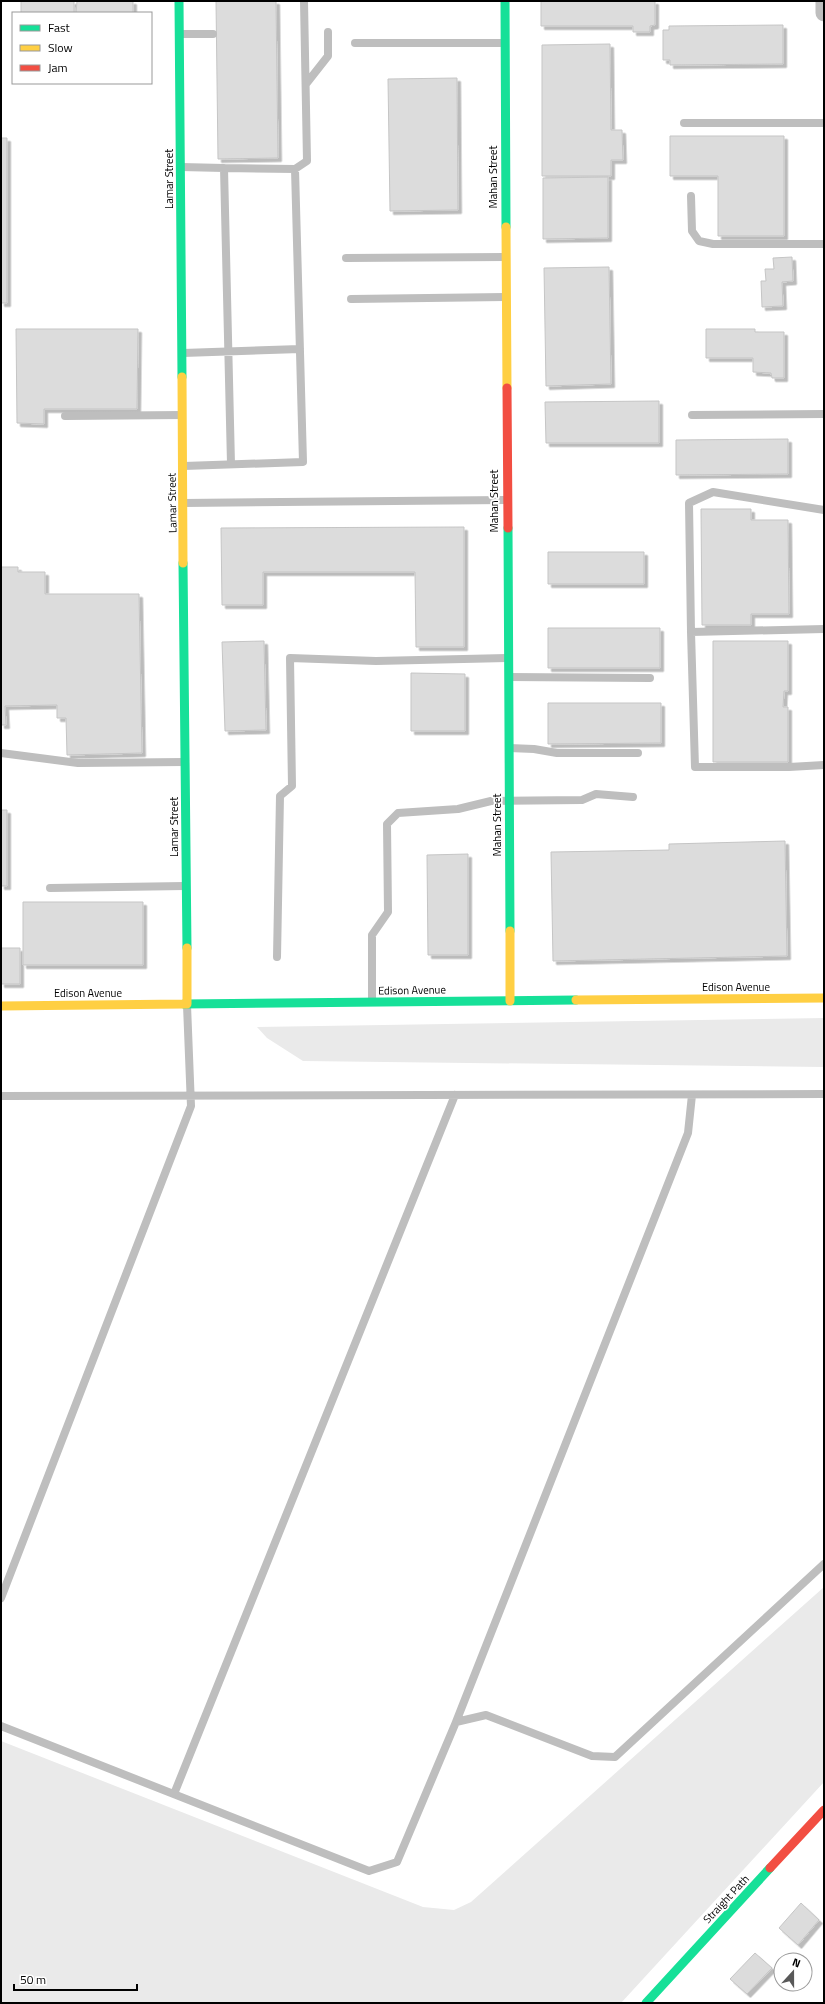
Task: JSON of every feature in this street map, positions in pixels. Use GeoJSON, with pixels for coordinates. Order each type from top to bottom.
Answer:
{"type":"FeatureCollection","features":[{"type":"Feature","properties":{"kind":"street","name":"Lamar Street"},"geometry":{"type":"LineString","coordinates":[[179,1],[184,466],[187,1004]]}},
{"type":"Feature","properties":{"kind":"street","name":"Mahan Street"},"geometry":{"type":"LineString","coordinates":[[505,1],[506,500],[510,1001]]}},
{"type":"Feature","properties":{"kind":"street"},"geometry":{"type":"LineString","coordinates":[[824,1],[824,13]]}},
{"type":"Feature","properties":{"kind":"street","name":"Edison Avenue"},"geometry":{"type":"LineString","coordinates":[[1,1006],[824,998]]}},
{"type":"Feature","properties":{"kind":"street","name":"Straight Path"},"geometry":{"type":"LineString","coordinates":[[646,2003],[824,1810]]}},
{"type":"Feature","properties":{"kind":"lane"},"geometry":{"type":"LineString","coordinates":[[181,168],[295,169],[307,161],[304,1]]}},
{"type":"Feature","properties":{"kind":"lane"},"geometry":{"type":"LineString","coordinates":[[306,84],[328,56],[328,32]]}},
{"type":"Feature","properties":{"kind":"lane"},"geometry":{"type":"LineString","coordinates":[[179,34],[213,34]]}},
{"type":"Feature","properties":{"kind":"lane"},"geometry":{"type":"LineString","coordinates":[[355,43],[505,44]]}},
{"type":"Feature","properties":{"kind":"lane"},"geometry":{"type":"LineString","coordinates":[[684,123],[824,123]]}},
{"type":"Feature","properties":{"kind":"lane"},"geometry":{"type":"LineString","coordinates":[[224,168],[231,464]]}},
{"type":"Feature","properties":{"kind":"lane"},"geometry":{"type":"LineString","coordinates":[[184,466],[303,462],[295,169]]}},
{"type":"Feature","properties":{"kind":"lane"},"geometry":{"type":"LineString","coordinates":[[691,196],[692,231],[699,241],[713,244],[824,244]]}},
{"type":"Feature","properties":{"kind":"lane"},"geometry":{"type":"LineString","coordinates":[[346,258],[505,257]]}},
{"type":"Feature","properties":{"kind":"lane"},"geometry":{"type":"LineString","coordinates":[[351,299],[505,297]]}},
{"type":"Feature","properties":{"kind":"lane"},"geometry":{"type":"LineString","coordinates":[[182,353],[300,349]]}},
{"type":"Feature","properties":{"kind":"lane"},"geometry":{"type":"LineString","coordinates":[[692,415],[824,414]]}},
{"type":"Feature","properties":{"kind":"lane"},"geometry":{"type":"LineString","coordinates":[[65,416],[183,415]]}},
{"type":"Feature","properties":{"kind":"lane"},"geometry":{"type":"LineString","coordinates":[[824,510],[714,492],[689,502],[695,767],[789,767],[824,765]]}},
{"type":"Feature","properties":{"kind":"lane"},"geometry":{"type":"LineString","coordinates":[[184,503],[506,500]]}},
{"type":"Feature","properties":{"kind":"lane"},"geometry":{"type":"LineString","coordinates":[[691,632],[824,629]]}},
{"type":"Feature","properties":{"kind":"lane"},"geometry":{"type":"LineString","coordinates":[[277,956],[280,796],[292,786],[290,658],[376,661],[507,658]]}},
{"type":"Feature","properties":{"kind":"lane"},"geometry":{"type":"LineString","coordinates":[[508,677],[650,678]]}},
{"type":"Feature","properties":{"kind":"lane"},"geometry":{"type":"LineString","coordinates":[[508,748],[534,749],[557,753],[638,753]]}},
{"type":"Feature","properties":{"kind":"lane"},"geometry":{"type":"LineString","coordinates":[[1,753],[78,763],[186,762]]}},
{"type":"Feature","properties":{"kind":"lane"},"geometry":{"type":"LineString","coordinates":[[372,1002],[372,935],[388,912],[387,824],[398,813],[458,810],[491,801],[582,800],[596,794],[633,797]]}},
{"type":"Feature","properties":{"kind":"lane"},"geometry":{"type":"LineString","coordinates":[[50,888],[186,886]]}},
{"type":"Feature","properties":{"kind":"lane"},"geometry":{"type":"LineString","coordinates":[[1,1598],[191,1106],[187,1004]]}},
{"type":"Feature","properties":{"kind":"lane"},"geometry":{"type":"LineString","coordinates":[[1,1096],[824,1094]]}},
{"type":"Feature","properties":{"kind":"lane"},"geometry":{"type":"LineString","coordinates":[[174,1794],[455,1095]]}},
{"type":"Feature","properties":{"kind":"lane"},"geometry":{"type":"LineString","coordinates":[[1,1726],[369,1871],[397,1862],[456,1722],[688,1133],[692,1095]]}},
{"type":"Feature","properties":{"kind":"lane"},"geometry":{"type":"LineString","coordinates":[[456,1722],[486,1715],[592,1756],[615,1758],[824,1564]]}},
{"type":"Feature","properties":{"kind":"shaded area"},"geometry":{"type":"Polygon","coordinates":[[[824,1018],[824,1067],[303,1061],[267,1038],[257,1027],[824,1018]]]}},
{"type":"Feature","properties":{"kind":"shaded area"},"geometry":{"type":"Polygon","coordinates":[[[824,1587],[824,1782],[621,2003],[1,2003],[1,1741],[423,1907],[454,1910],[471,1902],[824,1587]]]}},
{"type":"Feature","properties":{"kind":"building"},"geometry":{"type":"Polygon","coordinates":[[[21,1],[74,1],[74,12],[21,12],[21,1]]]}},
{"type":"Feature","properties":{"kind":"building"},"geometry":{"type":"Polygon","coordinates":[[[77,1],[133,1],[133,12],[76,12],[77,1]]]}},
{"type":"Feature","properties":{"kind":"building"},"geometry":{"type":"Polygon","coordinates":[[[216,1],[276,1],[278,158],[218,159],[216,1]]]}},
{"type":"Feature","properties":{"kind":"building"},"geometry":{"type":"Polygon","coordinates":[[[541,1],[655,1],[655,25],[650,26],[650,32],[633,32],[633,26],[541,26],[541,1]]]}},
{"type":"Feature","properties":{"kind":"building"},"geometry":{"type":"Polygon","coordinates":[[[783,25],[783,64],[670,65],[670,60],[663,60],[663,30],[669,30],[669,26],[783,25]]]}},
{"type":"Feature","properties":{"kind":"building"},"geometry":{"type":"Polygon","coordinates":[[[610,44],[611,130],[622,130],[623,160],[611,160],[611,176],[542,176],[542,45],[610,44]]]}},
{"type":"Feature","properties":{"kind":"building"},"geometry":{"type":"Polygon","coordinates":[[[457,78],[458,210],[390,211],[388,79],[457,78]]]}},
{"type":"Feature","properties":{"kind":"building"},"geometry":{"type":"Polygon","coordinates":[[[670,136],[784,136],[784,236],[718,236],[718,176],[670,176],[670,136]]]}},
{"type":"Feature","properties":{"kind":"building"},"geometry":{"type":"Polygon","coordinates":[[[1,138],[7,138],[7,303],[1,303],[1,138]]]}},
{"type":"Feature","properties":{"kind":"building"},"geometry":{"type":"Polygon","coordinates":[[[608,177],[608,238],[543,239],[543,178],[608,177]]]}},
{"type":"Feature","properties":{"kind":"building"},"geometry":{"type":"Polygon","coordinates":[[[792,257],[793,281],[782,282],[783,306],[762,307],[761,281],[766,281],[765,269],[774,269],[773,258],[792,257]]]}},
{"type":"Feature","properties":{"kind":"building"},"geometry":{"type":"Polygon","coordinates":[[[609,267],[611,384],[546,386],[544,268],[609,267]]]}},
{"type":"Feature","properties":{"kind":"building"},"geometry":{"type":"Polygon","coordinates":[[[16,329],[138,329],[137,409],[44,409],[44,424],[17,423],[16,329]]]}},
{"type":"Feature","properties":{"kind":"building"},"geometry":{"type":"Polygon","coordinates":[[[706,329],[755,329],[755,332],[784,332],[784,378],[772,378],[771,373],[753,372],[753,358],[706,358],[706,329]]]}},
{"type":"Feature","properties":{"kind":"building"},"geometry":{"type":"Polygon","coordinates":[[[659,401],[659,443],[546,443],[545,402],[659,401]]]}},
{"type":"Feature","properties":{"kind":"building"},"geometry":{"type":"Polygon","coordinates":[[[788,439],[788,474],[676,475],[676,440],[788,439]]]}},
{"type":"Feature","properties":{"kind":"building"},"geometry":{"type":"Polygon","coordinates":[[[701,509],[751,509],[751,520],[788,520],[789,614],[751,614],[751,625],[702,625],[701,509]]]}},
{"type":"Feature","properties":{"kind":"building"},"geometry":{"type":"Polygon","coordinates":[[[464,527],[464,647],[416,647],[415,572],[263,572],[263,605],[222,605],[221,528],[464,527]]]}},
{"type":"Feature","properties":{"kind":"building"},"geometry":{"type":"Polygon","coordinates":[[[548,552],[644,552],[644,584],[548,584],[548,552]]]}},
{"type":"Feature","properties":{"kind":"building"},"geometry":{"type":"Polygon","coordinates":[[[1,567],[18,567],[18,572],[45,572],[45,594],[139,594],[142,753],[67,755],[66,718],[57,718],[57,705],[5,706],[6,725],[1,725],[1,567]]]}},
{"type":"Feature","properties":{"kind":"building"},"geometry":{"type":"Polygon","coordinates":[[[548,628],[660,628],[660,668],[548,668],[548,628]]]}},
{"type":"Feature","properties":{"kind":"building"},"geometry":{"type":"Polygon","coordinates":[[[264,641],[266,730],[225,731],[222,642],[264,641]]]}},
{"type":"Feature","properties":{"kind":"building"},"geometry":{"type":"Polygon","coordinates":[[[713,641],[788,641],[788,691],[784,691],[783,707],[788,707],[788,762],[713,762],[713,641]]]}},
{"type":"Feature","properties":{"kind":"building"},"geometry":{"type":"Polygon","coordinates":[[[411,673],[465,674],[465,731],[411,731],[411,673]]]}},
{"type":"Feature","properties":{"kind":"building"},"geometry":{"type":"Polygon","coordinates":[[[548,703],[661,703],[661,743],[548,744],[548,703]]]}},
{"type":"Feature","properties":{"kind":"building"},"geometry":{"type":"Polygon","coordinates":[[[1,810],[7,810],[7,886],[1,886],[1,810]]]}},
{"type":"Feature","properties":{"kind":"building"},"geometry":{"type":"Polygon","coordinates":[[[785,841],[787,956],[553,961],[551,852],[669,850],[669,844],[785,841]]]}},
{"type":"Feature","properties":{"kind":"building"},"geometry":{"type":"Polygon","coordinates":[[[468,854],[468,955],[428,955],[427,855],[468,854]]]}},
{"type":"Feature","properties":{"kind":"building"},"geometry":{"type":"Polygon","coordinates":[[[23,902],[143,902],[143,965],[23,965],[23,902]]]}},
{"type":"Feature","properties":{"kind":"building"},"geometry":{"type":"Polygon","coordinates":[[[1,948],[20,948],[20,984],[1,984],[1,948]]]}},
{"type":"Feature","properties":{"kind":"building"},"geometry":{"type":"Polygon","coordinates":[[[801,1903],[819,1920],[798,1945],[779,1928],[801,1903]]]}},
{"type":"Feature","properties":{"kind":"building"},"geometry":{"type":"Polygon","coordinates":[[[755,1953],[772,1968],[747,1994],[730,1979],[755,1953]]]}},
{"type":"Feature","properties":{"kind":"traffic: fast"},"geometry":{"type":"LineString","coordinates":[[179,1],[182,377]]}},
{"type":"Feature","properties":{"kind":"traffic: fast"},"geometry":{"type":"LineString","coordinates":[[505,1],[506,227]]}},
{"type":"Feature","properties":{"kind":"traffic: fast"},"geometry":{"type":"LineString","coordinates":[[508,528],[510,931]]}},
{"type":"Feature","properties":{"kind":"traffic: fast"},"geometry":{"type":"LineString","coordinates":[[183,563],[187,948]]}},
{"type":"Feature","properties":{"kind":"traffic: fast"},"geometry":{"type":"LineString","coordinates":[[184,1004],[576,1000]]}},
{"type":"Feature","properties":{"kind":"traffic: fast"},"geometry":{"type":"LineString","coordinates":[[646,2003],[770,1868]]}},
{"type":"Feature","properties":{"kind":"traffic: slow"},"geometry":{"type":"LineString","coordinates":[[506,227],[507,388]]}},
{"type":"Feature","properties":{"kind":"traffic: slow"},"geometry":{"type":"LineString","coordinates":[[182,377],[183,563]]}},
{"type":"Feature","properties":{"kind":"traffic: slow"},"geometry":{"type":"LineString","coordinates":[[510,931],[510,1001]]}},
{"type":"Feature","properties":{"kind":"traffic: slow"},"geometry":{"type":"LineString","coordinates":[[187,948],[187,1004]]}},
{"type":"Feature","properties":{"kind":"traffic: slow"},"geometry":{"type":"LineString","coordinates":[[576,1000],[824,998]]}},
{"type":"Feature","properties":{"kind":"traffic: slow"},"geometry":{"type":"LineString","coordinates":[[1,1006],[184,1004]]}},
{"type":"Feature","properties":{"kind":"traffic: jam"},"geometry":{"type":"LineString","coordinates":[[507,388],[508,528]]}},
{"type":"Feature","properties":{"kind":"traffic: jam"},"geometry":{"type":"LineString","coordinates":[[770,1868],[824,1810]]}}]}
